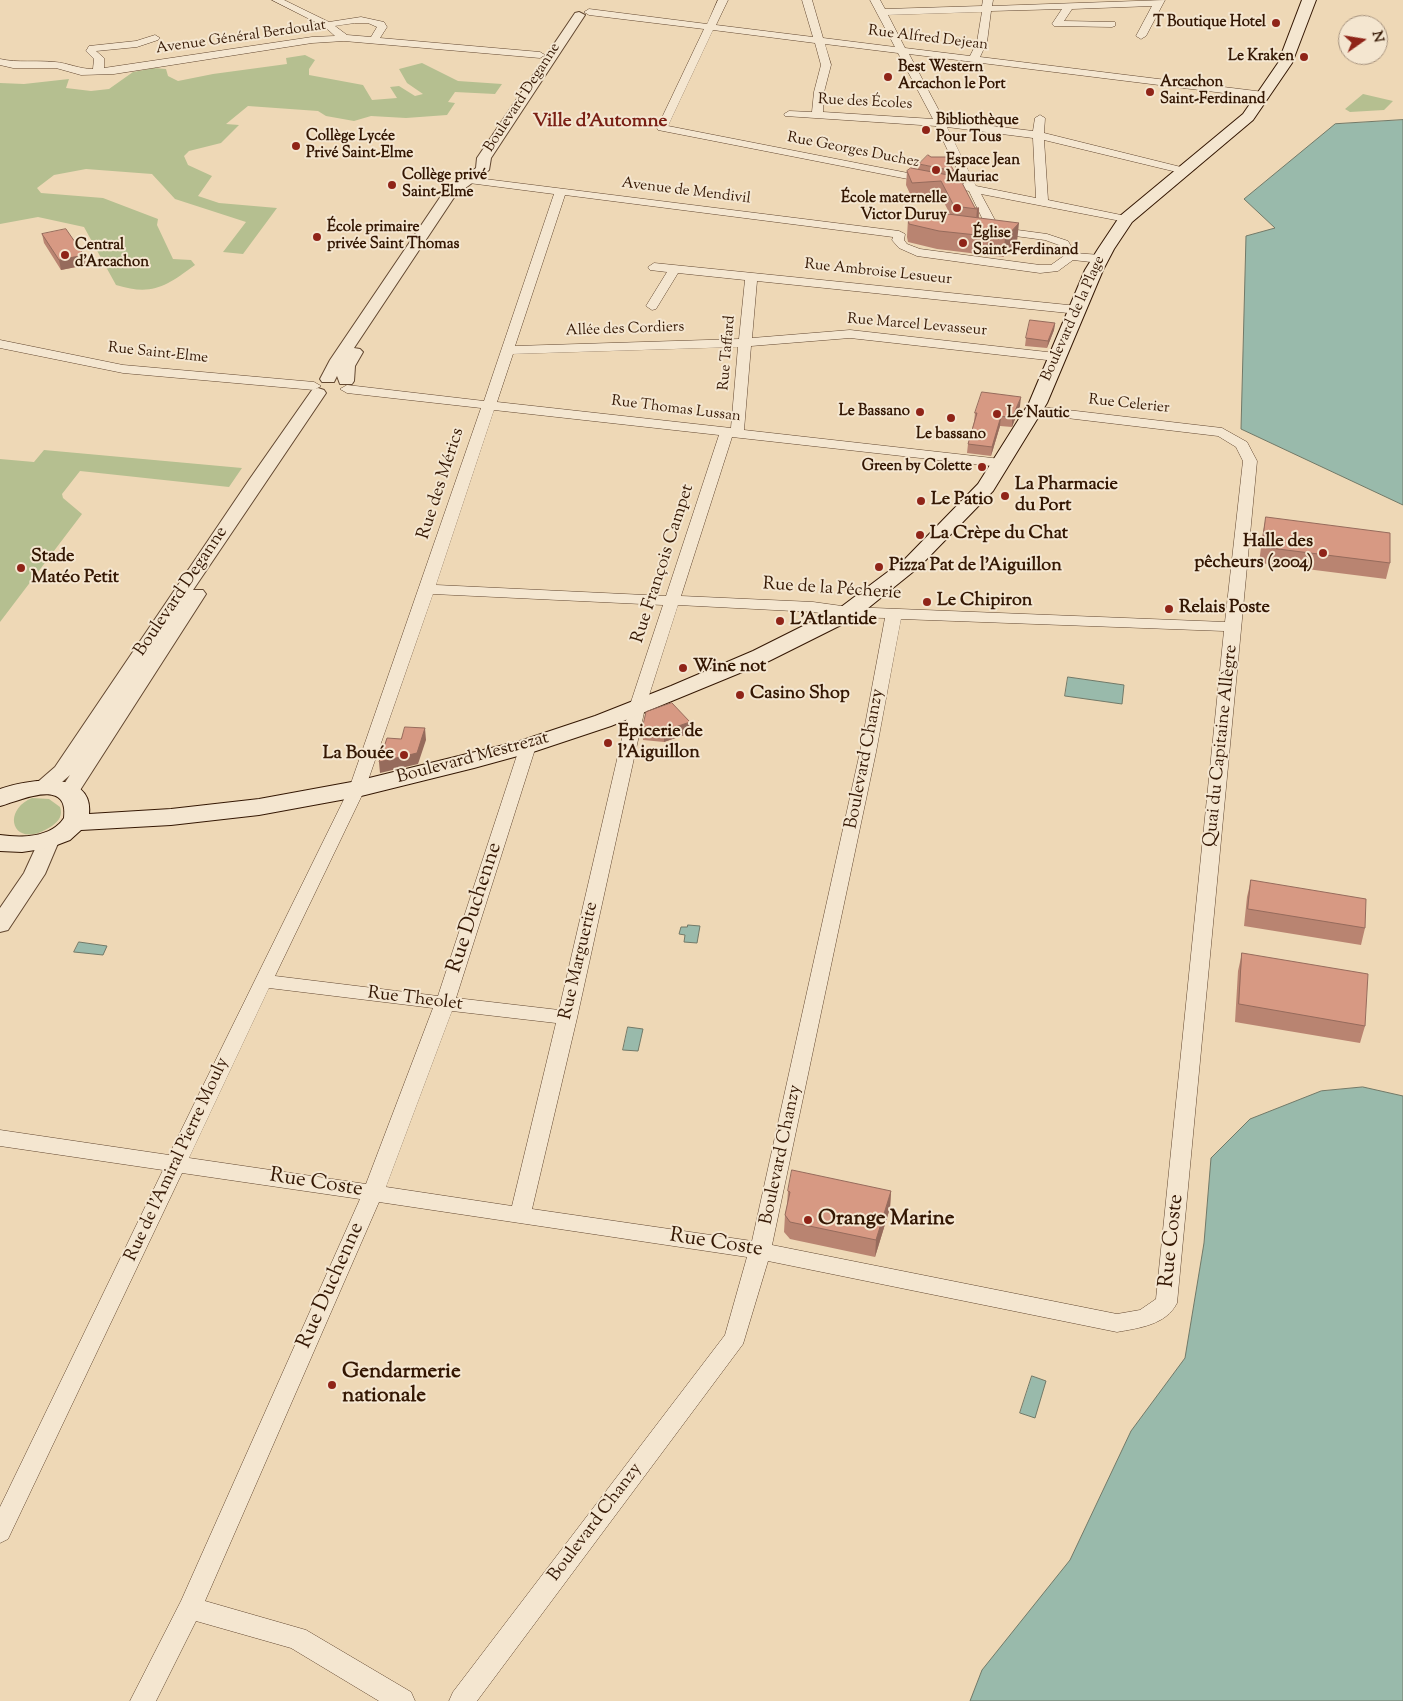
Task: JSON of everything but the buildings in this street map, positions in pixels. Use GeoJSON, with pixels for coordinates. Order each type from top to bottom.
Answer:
{"type":"FeatureCollection","features":[{"type":"Feature","properties":{"kind":"main road","name":"Boulevard de la Plage"},"geometry":{"type":"LineString","coordinates":[[849,612],[912,563],[986,487],[1033,410],[1100,259],[1126,220],[1248,117],[1285,63],[1309,0]]}},
{"type":"Feature","properties":{"kind":"main road","name":"Boulevard Mestrezat"},"geometry":{"type":"LineString","coordinates":[[74,823],[190,815],[259,807],[358,789],[466,764],[528,746],[637,708],[761,656],[849,612]]}},
{"type":"Feature","properties":{"kind":"main road"},"geometry":{"type":"LineString","coordinates":[[0,798],[15,791],[42,787],[56,788],[68,793],[75,799],[78,806],[78,814],[74,823],[67,830],[48,841],[24,845],[0,843]]}},
{"type":"Feature","properties":{"kind":"street"},"geometry":{"type":"LineString","coordinates":[[277,0],[328,25],[344,38]]}},
{"type":"Feature","properties":{"kind":"street"},"geometry":{"type":"LineString","coordinates":[[709,28],[723,0]]}},
{"type":"Feature","properties":{"kind":"street"},"geometry":{"type":"LineString","coordinates":[[807,0],[826,65],[819,92],[817,115]]}},
{"type":"Feature","properties":{"kind":"street"},"geometry":{"type":"LineString","coordinates":[[876,0],[990,222],[985,229],[1047,237],[1064,243],[1071,256]]}},
{"type":"Feature","properties":{"kind":"street"},"geometry":{"type":"LineString","coordinates":[[882,12],[987,4],[1069,6],[1092,2],[1160,1]]}},
{"type":"Feature","properties":{"kind":"street"},"geometry":{"type":"LineString","coordinates":[[1141,36],[1160,1]]}},
{"type":"Feature","properties":{"kind":"street"},"geometry":{"type":"LineString","coordinates":[[974,60],[982,42],[987,4]]}},
{"type":"Feature","properties":{"kind":"street"},"geometry":{"type":"LineString","coordinates":[[1069,6],[1057,24],[1112,24]]}},
{"type":"Feature","properties":{"kind":"street","name":"Rue Alfred Dejean"},"geometry":{"type":"LineString","coordinates":[[578,9],[709,28],[1264,95]]}},
{"type":"Feature","properties":{"kind":"street","name":"Boulevard Deganne"},"geometry":{"type":"LineString","coordinates":[[470,180],[470,167],[540,55],[567,18],[578,9]]}},
{"type":"Feature","properties":{"kind":"street","name":"Boulevard Deganne"},"geometry":{"type":"LineString","coordinates":[[42,787],[62,771],[259,475],[331,387],[344,374],[348,364],[470,180],[482,170],[484,158],[578,9]]}},
{"type":"Feature","properties":{"kind":"street"},"geometry":{"type":"LineString","coordinates":[[328,25],[358,19],[371,20],[381,24],[382,27],[374,41]]}},
{"type":"Feature","properties":{"kind":"street","name":"Rue Georges Duchez"},"geometry":{"type":"LineString","coordinates":[[709,28],[662,128],[1126,220]]}},
{"type":"Feature","properties":{"kind":"street"},"geometry":{"type":"LineString","coordinates":[[97,71],[100,66],[99,58],[91,51],[92,48],[137,44],[155,38]]}},
{"type":"Feature","properties":{"kind":"street","name":"Avenue Général Berdoulat"},"geometry":{"type":"LineString","coordinates":[[0,62],[13,65],[56,65],[73,71],[122,71],[312,40],[344,38],[540,55]]}},
{"type":"Feature","properties":{"kind":"street","name":"Rue des Écoles"},"geometry":{"type":"LineString","coordinates":[[788,114],[854,116],[940,123],[1038,135],[1184,172]]}},
{"type":"Feature","properties":{"kind":"street"},"geometry":{"type":"LineString","coordinates":[[1040,118],[1038,135],[1044,204]]}},
{"type":"Feature","properties":{"kind":"street","name":"Avenue de Mendivil"},"geometry":{"type":"LineString","coordinates":[[470,180],[898,234]]}},
{"type":"Feature","properties":{"kind":"street","name":"Rue des Mérics"},"geometry":{"type":"LineString","coordinates":[[358,789],[561,191]]}},
{"type":"Feature","properties":{"kind":"street"},"geometry":{"type":"LineString","coordinates":[[912,226],[898,234],[898,240],[903,246],[917,252],[1040,269],[1054,268],[1071,256],[1100,259]]}},
{"type":"Feature","properties":{"kind":"street","name":"Rue Ambroise Lesueur"},"geometry":{"type":"LineString","coordinates":[[654,267],[1078,310]]}},
{"type":"Feature","properties":{"kind":"street"},"geometry":{"type":"LineString","coordinates":[[652,306],[675,269]]}},
{"type":"Feature","properties":{"kind":"street","name":"Rue Taffard"},"geometry":{"type":"LineString","coordinates":[[732,433],[745,342],[751,276]]}},
{"type":"Feature","properties":{"kind":"street","name":"Rue Marcel Levasseur"},"geometry":{"type":"LineString","coordinates":[[745,342],[850,334],[1056,357]]}},
{"type":"Feature","properties":{"kind":"street","name":"Allée des Cordiers"},"geometry":{"type":"LineString","coordinates":[[506,350],[745,342]]}},
{"type":"Feature","properties":{"kind":"street","name":"Rue Saint-Elme"},"geometry":{"type":"LineString","coordinates":[[0,344],[123,369],[331,387]]}},
{"type":"Feature","properties":{"kind":"street","name":"Boulevard Deganne"},"geometry":{"type":"LineString","coordinates":[[68,793],[324,403],[331,387]]}},
{"type":"Feature","properties":{"kind":"street","name":"Rue Thomas Lussan"},"geometry":{"type":"LineString","coordinates":[[331,387],[1001,463]]}},
{"type":"Feature","properties":{"kind":"street","name":"Rue Celerier"},"geometry":{"type":"LineString","coordinates":[[1033,410],[1222,432]]}},
{"type":"Feature","properties":{"kind":"street","name":"Quai du Capitaine Allègre"},"geometry":{"type":"LineString","coordinates":[[1193,1043],[1194,1010],[1250,461],[1242,445],[1222,432]]}},
{"type":"Feature","properties":{"kind":"street","name":"Rue François Campet"},"geometry":{"type":"LineString","coordinates":[[637,708],[671,600],[732,433]]}},
{"type":"Feature","properties":{"kind":"street","name":"Rue de la Pécherie"},"geometry":{"type":"LineString","coordinates":[[427,589],[812,607],[849,612],[1234,626]]}},
{"type":"Feature","properties":{"kind":"street","name":"Boulevard Chanzy"},"geometry":{"type":"LineString","coordinates":[[462,1701],[734,1338],[761,1251],[868,752],[894,613]]}},
{"type":"Feature","properties":{"kind":"street","name":"Rue Marguerite"},"geometry":{"type":"LineString","coordinates":[[520,1214],[567,1018],[637,708]]}},
{"type":"Feature","properties":{"kind":"street","name":"Rue Duchenne"},"geometry":{"type":"LineString","coordinates":[[143,1701],[190,1608],[373,1193],[445,1003],[528,746]]}},
{"type":"Feature","properties":{"kind":"street","name":"Rue de l'Amiral Pierre Mouly"},"geometry":{"type":"LineString","coordinates":[[0,1532],[263,981],[358,789]]}},
{"type":"Feature","properties":{"kind":"street"},"geometry":{"type":"LineString","coordinates":[[0,925],[34,874],[48,841]]}},
{"type":"Feature","properties":{"kind":"street","name":"Rue Theolet"},"geometry":{"type":"LineString","coordinates":[[263,981],[567,1018]]}},
{"type":"Feature","properties":{"kind":"street","name":"Rue Coste"},"geometry":{"type":"LineString","coordinates":[[0,1138],[761,1251],[1117,1324],[1144,1318],[1166,1303],[1193,1043]]}},
{"type":"Feature","properties":{"kind":"street"},"geometry":{"type":"LineString","coordinates":[[190,1608],[297,1638],[402,1701]]}},
{"type":"Feature","properties":{"kind":"green space"},"geometry":{"type":"Polygon","coordinates":[[[305,55],[315,60],[309,69],[309,75],[363,85],[372,100],[397,98],[390,87],[399,86],[415,96],[423,94],[407,83],[399,69],[422,63],[458,81],[502,84],[495,94],[455,92],[448,102],[455,103],[447,115],[406,118],[371,116],[354,121],[326,116],[318,111],[248,106],[226,124],[239,125],[221,143],[189,151],[184,156],[188,165],[212,176],[198,196],[219,203],[277,208],[243,254],[223,252],[246,222],[175,199],[152,174],[86,169],[54,175],[37,188],[41,193],[103,198],[158,219],[157,225],[173,259],[191,260],[195,265],[175,279],[158,287],[139,290],[116,285],[84,227],[38,217],[0,224],[0,83],[24,84],[69,79],[66,88],[91,91],[109,89],[133,72],[154,68],[166,69],[168,76],[178,81],[213,74],[287,64],[286,58],[305,55]]]}},
{"type":"Feature","properties":{"kind":"green space"},"geometry":{"type":"Polygon","coordinates":[[[1363,94],[1393,101],[1384,110],[1350,112],[1345,109],[1363,94]]]}},
{"type":"Feature","properties":{"kind":"green space","name":"Stade Matéo Petit"},"geometry":{"type":"Polygon","coordinates":[[[44,450],[242,468],[229,487],[80,471],[62,494],[63,498],[82,514],[0,622],[0,459],[34,462],[44,450]]]}},
{"type":"Feature","properties":{"kind":"green space"},"geometry":{"type":"Polygon","coordinates":[[[32,798],[49,799],[60,807],[61,815],[52,826],[39,833],[28,834],[20,832],[15,827],[14,819],[16,812],[22,804],[32,798]]]}},
{"type":"Feature","properties":{"kind":"shaded area"},"geometry":{"type":"Polygon","coordinates":[[[1403,120],[1403,505],[1241,429],[1246,236],[1275,228],[1244,199],[1335,124],[1403,120]]]}},
{"type":"Feature","properties":{"kind":"shaded area"},"geometry":{"type":"Polygon","coordinates":[[[1068,677],[1124,685],[1122,704],[1065,696],[1068,677]]]}},
{"type":"Feature","properties":{"kind":"shaded area"},"geometry":{"type":"Polygon","coordinates":[[[688,925],[700,926],[697,943],[684,942],[685,935],[679,934],[681,927],[687,927],[688,925]]]}},
{"type":"Feature","properties":{"kind":"shaded area"},"geometry":{"type":"Polygon","coordinates":[[[79,942],[107,946],[103,955],[74,952],[79,942]]]}},
{"type":"Feature","properties":{"kind":"shaded area"},"geometry":{"type":"Polygon","coordinates":[[[628,1027],[643,1029],[638,1051],[623,1050],[628,1027]]]}},
{"type":"Feature","properties":{"kind":"shaded area"},"geometry":{"type":"Polygon","coordinates":[[[1363,1087],[1403,1096],[1403,1701],[970,1701],[982,1670],[1070,1560],[1131,1431],[1185,1358],[1204,1243],[1211,1158],[1250,1119],[1321,1091],[1363,1087]]]}},
{"type":"Feature","properties":{"kind":"shaded area"},"geometry":{"type":"Polygon","coordinates":[[[1032,1376],[1046,1381],[1035,1418],[1020,1413],[1032,1376]]]}},
{"type":"Feature","properties":{"kind":"place","name":"T Boutique Hotel"},"geometry":{"type":"Point","coordinates":[1276,23]}},
{"type":"Feature","properties":{"kind":"place","name":"Le Kraken"},"geometry":{"type":"Point","coordinates":[1304,57]}},
{"type":"Feature","properties":{"kind":"place","name":"Best Western Arcachon le Port"},"geometry":{"type":"Point","coordinates":[888,77]}},
{"type":"Feature","properties":{"kind":"place","name":"Arcachon Saint-Ferdinand"},"geometry":{"type":"Point","coordinates":[1150,92]}},
{"type":"Feature","properties":{"kind":"place","name":"Bibliothèque Pour Tous"},"geometry":{"type":"Point","coordinates":[926,130]}},
{"type":"Feature","properties":{"kind":"place","name":"Collège Lycée Privé Saint-Elme"},"geometry":{"type":"Point","coordinates":[296,146]}},
{"type":"Feature","properties":{"kind":"place","name":"Espace Jean Mauriac"},"geometry":{"type":"Point","coordinates":[936,170]}},
{"type":"Feature","properties":{"kind":"place","name":"Collège privé Saint-Elme"},"geometry":{"type":"Point","coordinates":[392,185]}},
{"type":"Feature","properties":{"kind":"place","name":"École maternelle Victor Duruy"},"geometry":{"type":"Point","coordinates":[957,208]}},
{"type":"Feature","properties":{"kind":"place","name":"École primaire privée Saint Thomas"},"geometry":{"type":"Point","coordinates":[317,237]}},
{"type":"Feature","properties":{"kind":"place","name":"Église Saint-Ferdinand"},"geometry":{"type":"Point","coordinates":[963,243]}},
{"type":"Feature","properties":{"kind":"place","name":"Central d'Arcachon"},"geometry":{"type":"Point","coordinates":[65,255]}},
{"type":"Feature","properties":{"kind":"place","name":"Le Bassano"},"geometry":{"type":"Point","coordinates":[920,412]}},
{"type":"Feature","properties":{"kind":"place","name":"Le Nautic"},"geometry":{"type":"Point","coordinates":[997,414]}},
{"type":"Feature","properties":{"kind":"place","name":"Le bassano"},"geometry":{"type":"Point","coordinates":[951,418]}},
{"type":"Feature","properties":{"kind":"place","name":"Green by Colette"},"geometry":{"type":"Point","coordinates":[982,467]}},
{"type":"Feature","properties":{"kind":"place","name":"La Pharmacie du Port"},"geometry":{"type":"Point","coordinates":[1005,496]}},
{"type":"Feature","properties":{"kind":"place","name":"Le Patio"},"geometry":{"type":"Point","coordinates":[921,501]}},
{"type":"Feature","properties":{"kind":"place","name":"La Crèpe du Chat"},"geometry":{"type":"Point","coordinates":[920,535]}},
{"type":"Feature","properties":{"kind":"place","name":"Halle des pêcheurs (2004)"},"geometry":{"type":"Point","coordinates":[1323,553]}},
{"type":"Feature","properties":{"kind":"place","name":"Pizza Pat de l'Aiguillon"},"geometry":{"type":"Point","coordinates":[879,567]}},
{"type":"Feature","properties":{"kind":"place","name":"Stade Matéo Petit"},"geometry":{"type":"Point","coordinates":[21,568]}},
{"type":"Feature","properties":{"kind":"place","name":"Le Chipiron"},"geometry":{"type":"Point","coordinates":[927,602]}},
{"type":"Feature","properties":{"kind":"place","name":"Relais Poste"},"geometry":{"type":"Point","coordinates":[1169,609]}},
{"type":"Feature","properties":{"kind":"place","name":"L'Atlantide"},"geometry":{"type":"Point","coordinates":[780,621]}},
{"type":"Feature","properties":{"kind":"place","name":"Wine not"},"geometry":{"type":"Point","coordinates":[683,668]}},
{"type":"Feature","properties":{"kind":"place","name":"Casino Shop"},"geometry":{"type":"Point","coordinates":[740,695]}},
{"type":"Feature","properties":{"kind":"place","name":"Epicerie de l'Aiguillon"},"geometry":{"type":"Point","coordinates":[608,743]}},
{"type":"Feature","properties":{"kind":"place","name":"La Bouée"},"geometry":{"type":"Point","coordinates":[404,755]}},
{"type":"Feature","properties":{"kind":"place","name":"Orange Marine"},"geometry":{"type":"Point","coordinates":[808,1220]}},
{"type":"Feature","properties":{"kind":"place","name":"Gendarmerie nationale"},"geometry":{"type":"Point","coordinates":[332,1385]}},
{"type":"Feature","properties":{"kind":"district","name":"Ville d'Automne"},"geometry":{"type":"Point","coordinates":[600,123]}}]}
